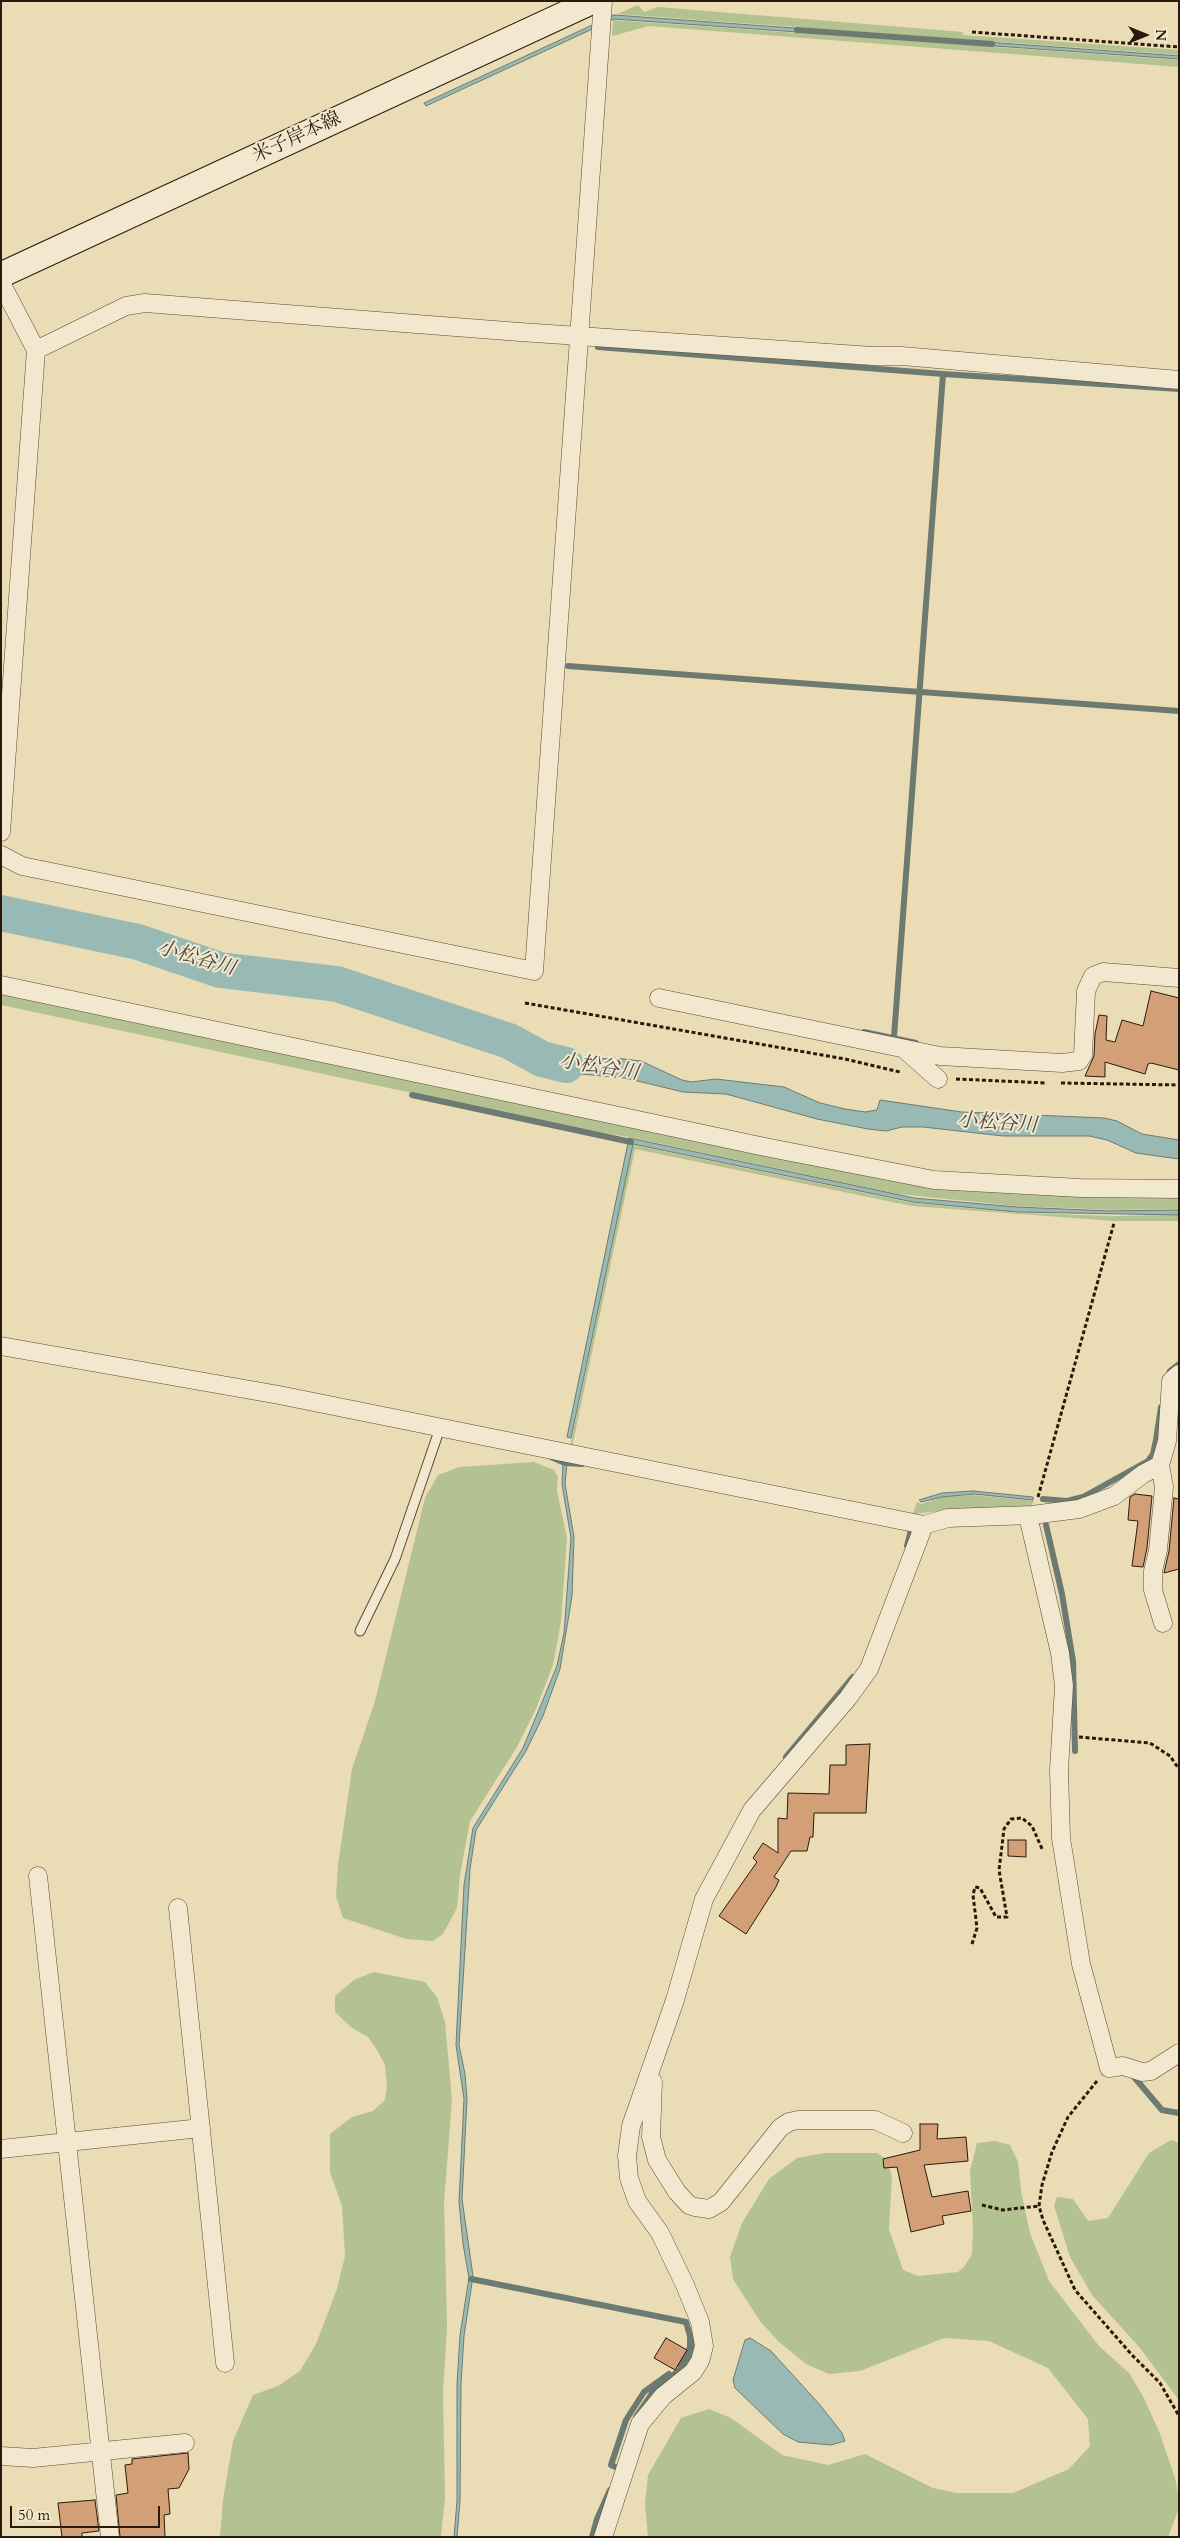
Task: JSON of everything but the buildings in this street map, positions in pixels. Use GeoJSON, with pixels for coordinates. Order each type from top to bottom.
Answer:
{"type":"FeatureCollection","features":[{"type":"Feature","properties":{"kind":"main road","name":"米子岸本線"},"geometry":{"type":"LineString","coordinates":[[1,275],[600,14]]}},
{"type":"Feature","properties":{"kind":"street"},"geometry":{"type":"LineString","coordinates":[[1,855],[22,866],[534,971],[580,335],[600,14]]}},
{"type":"Feature","properties":{"kind":"street"},"geometry":{"type":"LineString","coordinates":[[1,282],[36,350],[1,832]]}},
{"type":"Feature","properties":{"kind":"street"},"geometry":{"type":"LineString","coordinates":[[36,350],[126,306],[145,303],[872,356],[902,356],[1179,380]]}},
{"type":"Feature","properties":{"kind":"street"},"geometry":{"type":"LineString","coordinates":[[659,998],[949,1057],[1062,1064],[1079,1061],[1083,1055],[1086,991],[1093,976],[1103,972],[1179,978]]}},
{"type":"Feature","properties":{"kind":"street"},"geometry":{"type":"LineString","coordinates":[[1,985],[765,1147],[934,1180],[1080,1188],[1179,1189]]}},
{"type":"Feature","properties":{"kind":"street"},"geometry":{"type":"LineString","coordinates":[[904,1049],[938,1079]]}},
{"type":"Feature","properties":{"kind":"street"},"geometry":{"type":"LineString","coordinates":[[1,1346],[279,1395],[924,1525],[948,1518],[1032,1515],[1079,1509],[1114,1496],[1160,1465]]}},
{"type":"Feature","properties":{"kind":"street"},"geometry":{"type":"LineString","coordinates":[[1163,1623],[1153,1590],[1153,1571],[1158,1550],[1164,1487],[1160,1465],[1166,1441],[1171,1381],[1179,1374]]}},
{"type":"Feature","properties":{"kind":"street"},"geometry":{"type":"LineString","coordinates":[[1032,1515],[1060,1653],[1064,1686],[1059,1770],[1061,1838],[1081,1964],[1109,2068],[1123,2066],[1142,2072],[1151,2071],[1179,2053]]}},
{"type":"Feature","properties":{"kind":"street"},"geometry":{"type":"LineString","coordinates":[[603,2537],[640,2424],[663,2396],[697,2367],[704,2346],[700,2322],[685,2285],[660,2233],[638,2201],[629,2178],[627,2156],[631,2126],[675,2000],[704,1899],[752,1810],[848,1698],[869,1669],[924,1525]]}},
{"type":"Feature","properties":{"kind":"street"},"geometry":{"type":"LineString","coordinates":[[38,1876],[110,2537]]}},
{"type":"Feature","properties":{"kind":"street"},"geometry":{"type":"LineString","coordinates":[[178,1908],[225,2362]]}},
{"type":"Feature","properties":{"kind":"street"},"geometry":{"type":"LineString","coordinates":[[654,2064],[650,2121],[654,2150],[657,2160],[677,2192],[688,2204],[695,2207],[709,2209],[721,2202],[780,2128],[789,2122],[798,2120],[875,2120],[903,2133]]}},
{"type":"Feature","properties":{"kind":"street"},"geometry":{"type":"LineString","coordinates":[[1,2149],[201,2128]]}},
{"type":"Feature","properties":{"kind":"street"},"geometry":{"type":"LineString","coordinates":[[1,2456],[33,2458],[185,2443]]}},
{"type":"Feature","properties":{"kind":"lane"},"geometry":{"type":"LineString","coordinates":[[360,1631],[395,1560],[440,1428]]}},
{"type":"Feature","properties":{"kind":"path"},"geometry":{"type":"LineString","coordinates":[[972,32],[1179,47]]}},
{"type":"Feature","properties":{"kind":"path"},"geometry":{"type":"LineString","coordinates":[[1032,1515],[1114,1223]]}},
{"type":"Feature","properties":{"kind":"path"},"geometry":{"type":"LineString","coordinates":[[1061,1736],[1150,1743],[1170,1756],[1179,1769]]}},
{"type":"Feature","properties":{"kind":"path"},"geometry":{"type":"LineString","coordinates":[[972,1944],[977,1928],[973,1895],[975,1888],[980,1888],[996,1917],[1007,1917],[999,1870],[1004,1829],[1011,1819],[1022,1818],[1032,1826],[1043,1852]]}},
{"type":"Feature","properties":{"kind":"path"},"geometry":{"type":"LineString","coordinates":[[1109,2068],[1068,2117],[1052,2152],[1042,2185],[1039,2206],[1043,2220],[1075,2290],[1132,2355],[1160,2383],[1179,2416]]}},
{"type":"Feature","properties":{"kind":"path"},"geometry":{"type":"LineString","coordinates":[[982,2205],[1003,2210],[1039,2206]]}},
{"type":"Feature","properties":{"kind":"green space"},"geometry":{"type":"Polygon","coordinates":[[[638,5],[644,12],[658,7],[963,32],[963,35],[1179,50],[1179,55],[617,14],[638,5]]]}},
{"type":"Feature","properties":{"kind":"green space"},"geometry":{"type":"Polygon","coordinates":[[[613,20],[1179,60],[1179,67],[649,26],[612,36],[613,20]]]}},
{"type":"Feature","properties":{"kind":"green space"},"geometry":{"type":"Polygon","coordinates":[[[1,994],[891,1175],[1179,1191],[1179,1209],[1113,1210],[1016,1206],[898,1194],[629,1137],[585,1130],[1,1005],[1,994]]]}},
{"type":"Feature","properties":{"kind":"green space"},"geometry":{"type":"Polygon","coordinates":[[[633,1145],[913,1203],[1016,1213],[1115,1216],[1179,1215],[1179,1221],[1114,1221],[912,1206],[635,1149],[572,1447],[570,1447],[633,1145]]]}},
{"type":"Feature","properties":{"kind":"green space"},"geometry":{"type":"Polygon","coordinates":[[[534,1462],[554,1470],[558,1477],[557,1491],[567,1538],[561,1622],[553,1665],[536,1709],[517,1747],[470,1821],[460,1875],[457,1908],[443,1934],[433,1941],[406,1939],[343,1918],[336,1896],[338,1865],[352,1769],[375,1701],[425,1498],[438,1475],[459,1467],[534,1462]]]}},
{"type":"Feature","properties":{"kind":"green space"},"geometry":{"type":"Polygon","coordinates":[[[974,1495],[1034,1501],[1030,1508],[966,1508],[913,1514],[917,1502],[921,1504],[943,1497],[974,1495]]]}},
{"type":"Feature","properties":{"kind":"green space"},"geometry":{"type":"Polygon","coordinates":[[[374,1972],[425,1982],[437,1997],[445,2022],[452,2100],[444,2202],[447,2327],[443,2391],[445,2498],[441,2537],[220,2537],[223,2500],[233,2441],[253,2395],[278,2386],[300,2371],[316,2344],[337,2289],[345,2256],[342,2206],[330,2172],[330,2134],[352,2117],[373,2111],[385,2100],[387,2087],[385,2065],[377,2050],[368,2037],[352,2028],[335,2012],[335,1996],[354,1980],[374,1972]]]}},
{"type":"Feature","properties":{"kind":"green space"},"geometry":{"type":"Polygon","coordinates":[[[1171,2140],[1179,2143],[1179,2400],[1140,2348],[1092,2295],[1070,2257],[1054,2206],[1057,2197],[1073,2199],[1088,2221],[1108,2218],[1149,2153],[1171,2140]]]}},
{"type":"Feature","properties":{"kind":"green space"},"geometry":{"type":"Polygon","coordinates":[[[995,2141],[1010,2145],[1018,2162],[1021,2191],[1030,2233],[1049,2281],[1099,2346],[1129,2373],[1144,2398],[1160,2434],[1175,2478],[1179,2499],[1179,2508],[1168,2537],[648,2537],[645,2503],[648,2475],[681,2418],[709,2409],[731,2418],[782,2455],[828,2465],[865,2454],[933,2488],[957,2493],[1013,2493],[1069,2469],[1090,2446],[1088,2419],[1048,2368],[989,2341],[944,2338],[860,2371],[829,2374],[806,2364],[778,2341],[760,2321],[733,2279],[730,2257],[742,2223],[769,2179],[797,2158],[825,2153],[877,2153],[887,2160],[892,2176],[889,2229],[903,2270],[918,2276],[958,2272],[964,2267],[972,2254],[973,2229],[970,2171],[977,2143],[995,2141]]]}},
{"type":"Feature","properties":{"kind":"water"},"geometry":{"type":"Polygon","coordinates":[[[614,15],[1179,56],[1179,59],[614,19],[426,106],[424,103],[614,15]]]}},
{"type":"Feature","properties":{"kind":"water"},"geometry":{"type":"Polygon","coordinates":[[[540,1046],[554,1055],[583,1060],[615,1058],[641,1061],[682,1080],[691,1082],[716,1079],[784,1087],[820,1103],[865,1112],[877,1110],[880,1100],[962,1112],[1104,1118],[1117,1121],[1142,1134],[1179,1140],[1179,1159],[1136,1153],[1107,1140],[1089,1136],[1003,1136],[923,1127],[902,1127],[886,1131],[868,1129],[817,1119],[726,1094],[683,1092],[625,1078],[569,1073],[547,1068],[527,1061],[512,1047],[540,1046]]]}},
{"type":"Feature","properties":{"kind":"water"},"geometry":{"type":"Polygon","coordinates":[[[629,1138],[914,1198],[1017,1207],[1109,1211],[1179,1210],[1179,1215],[1016,1212],[913,1202],[633,1144],[571,1438],[567,1437],[629,1138]]]}},
{"type":"Feature","properties":{"kind":"water"},"geometry":{"type":"Polygon","coordinates":[[[563,1462],[567,1463],[565,1484],[574,1537],[572,1596],[560,1669],[543,1716],[526,1751],[476,1830],[470,1869],[459,2045],[465,2074],[467,2099],[462,2199],[473,2276],[464,2336],[461,2384],[460,2501],[457,2537],[454,2537],[457,2501],[457,2384],[460,2335],[469,2278],[463,2244],[459,2202],[464,2099],[456,2045],[464,1885],[473,1828],[523,1748],[557,1666],[564,1633],[571,1538],[562,1484],[563,1462]]]}},
{"type":"Feature","properties":{"kind":"water"},"geometry":{"type":"Polygon","coordinates":[[[973,1491],[1033,1497],[1033,1500],[974,1494],[942,1497],[921,1502],[919,1500],[942,1493],[973,1491]]]}},
{"type":"Feature","properties":{"kind":"water"},"geometry":{"type":"Polygon","coordinates":[[[750,2338],[771,2351],[820,2405],[842,2433],[845,2441],[831,2445],[798,2442],[783,2434],[735,2388],[733,2380],[745,2340],[750,2338]]]}},
{"type":"Feature","properties":{"kind":"waterway"},"geometry":{"type":"LineString","coordinates":[[797,30],[992,44]]}},
{"type":"Feature","properties":{"kind":"waterway"},"geometry":{"type":"LineString","coordinates":[[598,347],[943,374],[1179,389]]}},
{"type":"Feature","properties":{"kind":"waterway"},"geometry":{"type":"LineString","coordinates":[[894,1037],[943,374]]}},
{"type":"Feature","properties":{"kind":"waterway"},"geometry":{"type":"LineString","coordinates":[[568,666],[1179,711]]}},
{"type":"Feature","properties":{"kind":"waterway","name":"小松谷川"},"geometry":{"type":"LineString","coordinates":[[1,913],[138,942],[220,970],[337,984],[509,1041],[542,1059],[566,1065]]}},
{"type":"Feature","properties":{"kind":"waterway"},"geometry":{"type":"LineString","coordinates":[[864,1032],[916,1043]]}},
{"type":"Feature","properties":{"kind":"waterway"},"geometry":{"type":"LineString","coordinates":[[412,1095],[631,1142]]}},
{"type":"Feature","properties":{"kind":"waterway"},"geometry":{"type":"LineString","coordinates":[[1170,1371],[1179,1364]]}},
{"type":"Feature","properties":{"kind":"waterway"},"geometry":{"type":"LineString","coordinates":[[1043,1499],[1067,1501],[1083,1497],[1148,1461],[1153,1454],[1161,1407]]}},
{"type":"Feature","properties":{"kind":"waterway"},"geometry":{"type":"LineString","coordinates":[[551,1457],[565,1463],[582,1464]]}},
{"type":"Feature","properties":{"kind":"waterway"},"geometry":{"type":"LineString","coordinates":[[1046,1525],[1062,1594],[1073,1661],[1075,1751]]}},
{"type":"Feature","properties":{"kind":"waterway"},"geometry":{"type":"LineString","coordinates":[[907,1546],[912,1526],[909,1526]]}},
{"type":"Feature","properties":{"kind":"waterway"},"geometry":{"type":"LineString","coordinates":[[786,1757],[853,1677]]}},
{"type":"Feature","properties":{"kind":"waterway"},"geometry":{"type":"LineString","coordinates":[[1134,2077],[1162,2110],[1179,2113]]}},
{"type":"Feature","properties":{"kind":"waterway"},"geometry":{"type":"LineString","coordinates":[[471,2279],[686,2322],[690,2336],[690,2347],[687,2356],[680,2365]]}},
{"type":"Feature","properties":{"kind":"waterway"},"geometry":{"type":"LineString","coordinates":[[636,2417],[653,2392],[690,2361],[696,2338]]}},
{"type":"Feature","properties":{"kind":"waterway"},"geometry":{"type":"LineString","coordinates":[[618,2468],[611,2465],[626,2420],[644,2392],[669,2374]]}},
{"type":"Feature","properties":{"kind":"waterway"},"geometry":{"type":"LineString","coordinates":[[592,2537],[597,2519],[610,2490]]}}]}
